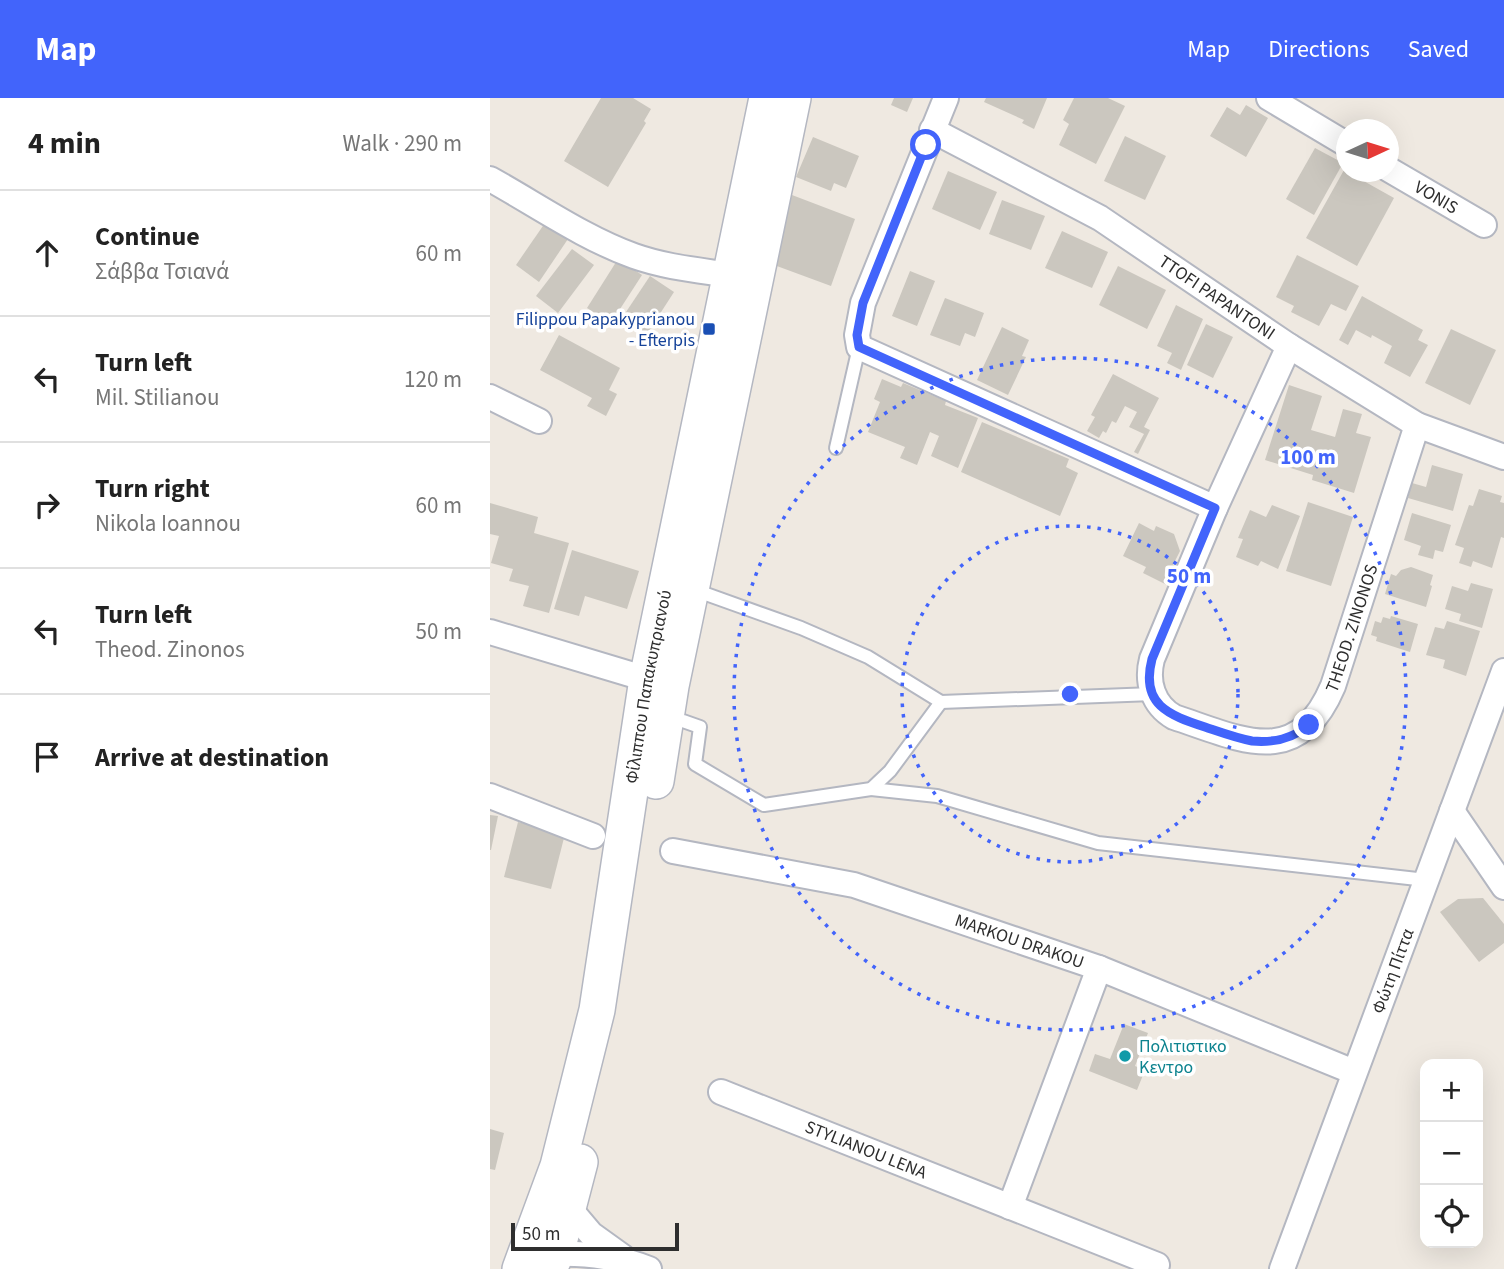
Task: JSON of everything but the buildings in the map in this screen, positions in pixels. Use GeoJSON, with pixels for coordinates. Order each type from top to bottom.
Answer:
{"type":"FeatureCollection","features":[{"type":"Feature","properties":{"kind":"main road","name":"Φίλιππου Παπακυπριανού"},"geometry":{"type":"LineString","coordinates":[[520,1269],[558,1166],[597,1010],[659,682],[730,275],[767,98]]}},
{"type":"Feature","properties":{"kind":"main road","name":"Φίλιππου Παπακυπριανού"},"geometry":{"type":"LineString","coordinates":[[552,1261],[569,1208],[618,1014],[659,682],[691,589],[793,98]]}},
{"type":"Feature","properties":{"kind":"street"},"geometry":{"type":"LineString","coordinates":[[946,98],[863,303],[857,335],[859,347],[1215,508]]}},
{"type":"Feature","properties":{"kind":"street"},"geometry":{"type":"LineString","coordinates":[[1269,98],[1336,138]]}},
{"type":"Feature","properties":{"kind":"street","name":"TTOFI PAPANTONI"},"geometry":{"type":"LineString","coordinates":[[932,130],[1100,218],[1289,346],[1417,425],[1504,457]]}},
{"type":"Feature","properties":{"kind":"street","name":"VONIS"},"geometry":{"type":"LineString","coordinates":[[1399,175],[1484,225]]}},
{"type":"Feature","properties":{"kind":"street"},"geometry":{"type":"LineString","coordinates":[[490,179],[618,250],[665,265],[730,275]]}},
{"type":"Feature","properties":{"kind":"street"},"geometry":{"type":"LineString","coordinates":[[1151,687],[1152,659],[1215,508],[1289,346]]}},
{"type":"Feature","properties":{"kind":"street"},"geometry":{"type":"LineString","coordinates":[[490,397],[539,421]]}},
{"type":"Feature","properties":{"kind":"street","name":"THEOD. ZINONOS"},"geometry":{"type":"LineString","coordinates":[[1151,687],[1160,706],[1174,717],[1252,741],[1290,738],[1309,725],[1322,710],[1332,686],[1417,425]]}},
{"type":"Feature","properties":{"kind":"street"},"geometry":{"type":"LineString","coordinates":[[490,632],[659,682]]}},
{"type":"Feature","properties":{"kind":"street","name":"Φώτη Πίττα"},"geometry":{"type":"LineString","coordinates":[[1282,1269],[1504,671]]}},
{"type":"Feature","properties":{"kind":"street"},"geometry":{"type":"LineString","coordinates":[[490,796],[593,836]]}},
{"type":"Feature","properties":{"kind":"street"},"geometry":{"type":"LineString","coordinates":[[1452,811],[1504,887]]}},
{"type":"Feature","properties":{"kind":"street","name":"MARKOU DRAKOU"},"geometry":{"type":"LineString","coordinates":[[673,851],[854,885],[1099,968],[1354,1072]]}},
{"type":"Feature","properties":{"kind":"street"},"geometry":{"type":"LineString","coordinates":[[1010,1207],[1099,968]]}},
{"type":"Feature","properties":{"kind":"street","name":"STYLIANOU LENA"},"geometry":{"type":"LineString","coordinates":[[721,1092],[1157,1265]]}},
{"type":"Feature","properties":{"kind":"street"},"geometry":{"type":"LineString","coordinates":[[569,1208],[591,1234],[639,1265]]}},
{"type":"Feature","properties":{"kind":"street"},"geometry":{"type":"LineString","coordinates":[[552,1261],[594,1254],[639,1265]]}},
{"type":"Feature","properties":{"kind":"lane"},"geometry":{"type":"LineString","coordinates":[[836,448],[859,347]]}},
{"type":"Feature","properties":{"kind":"lane"},"geometry":{"type":"LineString","coordinates":[[691,589],[779,620],[869,657],[942,702],[1151,687]]}},
{"type":"Feature","properties":{"kind":"lane"},"geometry":{"type":"LineString","coordinates":[[871,789],[890,771],[942,702]]}},
{"type":"Feature","properties":{"kind":"lane"},"geometry":{"type":"LineString","coordinates":[[683,721],[699,727],[695,764],[764,806],[871,789],[937,796],[1097,843],[1426,880]]}},
{"type":"Feature","properties":{"kind":"place","name":"Filippou Papakyprianou - Efterpis"},"geometry":{"type":"Point","coordinates":[709,329]}},
{"type":"Feature","properties":{"kind":"place","name":"Πολιτιστικο Κεντρο"},"geometry":{"type":"Point","coordinates":[1125,1056]}},
{"type":"Feature","properties":{"kind":"route"},"geometry":{"type":"LineString","coordinates":[[926,145],[863,303],[857,335],[859,347],[1215,508],[1152,659],[1149,680],[1153,694],[1160,706],[1174,717],[1252,741],[1283,740],[1309,725]]}}]}
